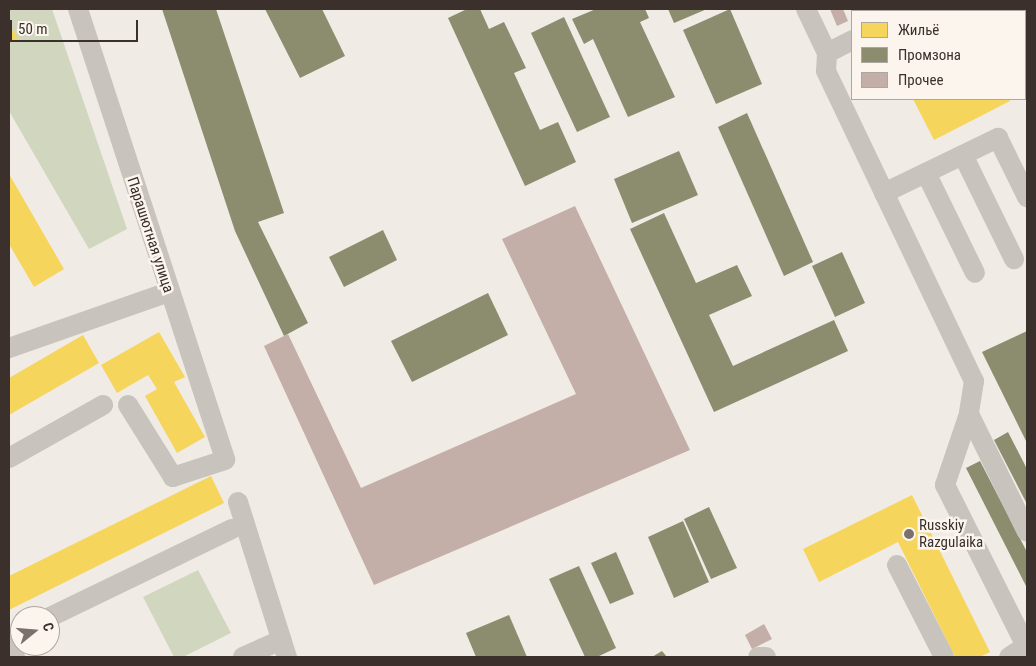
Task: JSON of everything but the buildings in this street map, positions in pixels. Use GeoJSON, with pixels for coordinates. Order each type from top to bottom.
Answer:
{"type":"FeatureCollection","features":[{"type":"Feature","properties":{"kind":"street","name":"Парашютная улица"},"geometry":{"type":"LineString","coordinates":[[78,9],[169,292],[226,460],[173,477],[128,405]]}},
{"type":"Feature","properties":{"kind":"street"},"geometry":{"type":"LineString","coordinates":[[806,9],[827,53],[826,71],[974,381],[969,414],[945,485],[1027,645],[1009,657]]}},
{"type":"Feature","properties":{"kind":"street"},"geometry":{"type":"LineString","coordinates":[[827,53],[851,41]]}},
{"type":"Feature","properties":{"kind":"street"},"geometry":{"type":"LineString","coordinates":[[884,193],[998,138],[1027,197]]}},
{"type":"Feature","properties":{"kind":"street"},"geometry":{"type":"LineString","coordinates":[[963,155],[1014,259]]}},
{"type":"Feature","properties":{"kind":"street"},"geometry":{"type":"LineString","coordinates":[[926,173],[975,273]]}},
{"type":"Feature","properties":{"kind":"street"},"geometry":{"type":"LineString","coordinates":[[9,348],[169,292]]}},
{"type":"Feature","properties":{"kind":"street"},"geometry":{"type":"LineString","coordinates":[[9,458],[103,404]]}},
{"type":"Feature","properties":{"kind":"street"},"geometry":{"type":"LineString","coordinates":[[969,414],[1027,532]]}},
{"type":"Feature","properties":{"kind":"street"},"geometry":{"type":"LineString","coordinates":[[238,502],[284,648],[243,657]]}},
{"type":"Feature","properties":{"kind":"street"},"geometry":{"type":"LineString","coordinates":[[60,612],[232,529]]}},
{"type":"Feature","properties":{"kind":"street"},"geometry":{"type":"LineString","coordinates":[[897,564],[944,657]]}},
{"type":"Feature","properties":{"kind":"street"},"geometry":{"type":"LineString","coordinates":[[9,644],[15,657]]}},
{"type":"Feature","properties":{"kind":"street"},"geometry":{"type":"LineString","coordinates":[[758,657],[766,657]]}},
{"type":"Feature","properties":{"kind":"green space"},"geometry":{"type":"Polygon","coordinates":[[[9,9],[52,9],[127,229],[89,249],[9,111],[9,9]]]}},
{"type":"Feature","properties":{"kind":"green space"},"geometry":{"type":"Polygon","coordinates":[[[198,570],[231,633],[183,657],[174,657],[143,597],[198,570]]]}},
{"type":"Feature","properties":{"kind":"place","name":"Russkiy Razgulaika"},"geometry":{"type":"Point","coordinates":[909,534]}}]}
